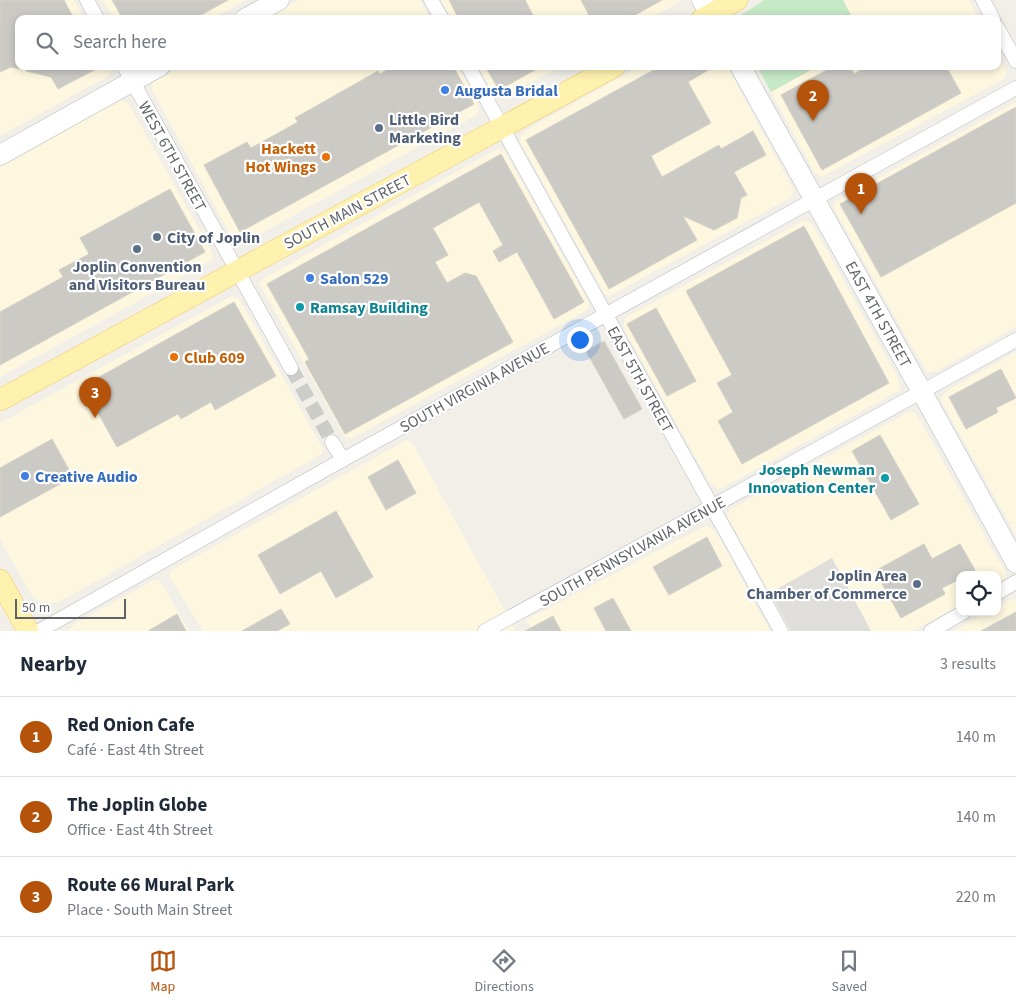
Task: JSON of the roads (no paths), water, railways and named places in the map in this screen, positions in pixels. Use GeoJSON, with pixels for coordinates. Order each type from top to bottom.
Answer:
{"type":"FeatureCollection","features":[{"type":"Feature","properties":{"kind":"main road"},"geometry":{"type":"LineString","coordinates":[[707,13],[737,0]]}},
{"type":"Feature","properties":{"kind":"main road","name":"SOUTH MAIN STREET"},"geometry":{"type":"LineString","coordinates":[[0,400],[608,70]]}},
{"type":"Feature","properties":{"kind":"main road"},"geometry":{"type":"LineString","coordinates":[[0,580],[28,631]]}},
{"type":"Feature","properties":{"kind":"street"},"geometry":{"type":"LineString","coordinates":[[87,0],[95,15]]}},
{"type":"Feature","properties":{"kind":"street"},"geometry":{"type":"LineString","coordinates":[[252,15],[279,0]]}},
{"type":"Feature","properties":{"kind":"street"},"geometry":{"type":"LineString","coordinates":[[431,0],[440,15]]}},
{"type":"Feature","properties":{"kind":"street"},"geometry":{"type":"LineString","coordinates":[[983,0],[991,15]]}},
{"type":"Feature","properties":{"kind":"street"},"geometry":{"type":"LineString","coordinates":[[1001,33],[1016,61]]}},
{"type":"Feature","properties":{"kind":"street"},"geometry":{"type":"LineString","coordinates":[[0,155],[128,74],[144,70]]}},
{"type":"Feature","properties":{"kind":"street","name":"EAST 5TH STREET"},"geometry":{"type":"LineString","coordinates":[[470,70],[781,631]]}},
{"type":"Feature","properties":{"kind":"street","name":"EAST 4TH STREET"},"geometry":{"type":"LineString","coordinates":[[742,70],[1016,563]]}},
{"type":"Feature","properties":{"kind":"street","name":"WEST 6TH STREET"},"geometry":{"type":"LineString","coordinates":[[128,74],[291,368]]}},
{"type":"Feature","properties":{"kind":"street","name":"SOUTH VIRGINIA AVENUE"},"geometry":{"type":"LineString","coordinates":[[39,631],[343,460],[1016,88]]}},
{"type":"Feature","properties":{"kind":"street","name":"SOUTH PENNSYLVANIA AVENUE"},"geometry":{"type":"LineString","coordinates":[[485,631],[1016,340]]}},
{"type":"Feature","properties":{"kind":"street"},"geometry":{"type":"LineString","coordinates":[[332,442],[343,460]]}},
{"type":"Feature","properties":{"kind":"street"},"geometry":{"type":"LineString","coordinates":[[1001,591],[1016,582]]}},
{"type":"Feature","properties":{"kind":"street"},"geometry":{"type":"LineString","coordinates":[[931,631],[957,616]]}},
{"type":"Feature","properties":{"kind":"tunnel"},"geometry":{"type":"LineString","coordinates":[[291,368],[332,442]]}},
{"type":"Feature","properties":{"kind":"place","name":"Augusta Bridal"},"geometry":{"type":"Point","coordinates":[445,90]}},
{"type":"Feature","properties":{"kind":"place","name":"The Joplin Globe"},"geometry":{"type":"Point","coordinates":[813,121]}},
{"type":"Feature","properties":{"kind":"place","name":"Little Bird Marketing"},"geometry":{"type":"Point","coordinates":[379,128]}},
{"type":"Feature","properties":{"kind":"place","name":"Hackett Hot Wings"},"geometry":{"type":"Point","coordinates":[326,157]}},
{"type":"Feature","properties":{"kind":"place","name":"Red Onion Cafe"},"geometry":{"type":"Point","coordinates":[861,214]}},
{"type":"Feature","properties":{"kind":"place","name":"City of Joplin"},"geometry":{"type":"Point","coordinates":[157,237]}},
{"type":"Feature","properties":{"kind":"place","name":"Joplin Convention and Visitors Bureau"},"geometry":{"type":"Point","coordinates":[137,249]}},
{"type":"Feature","properties":{"kind":"place","name":"Salon 529"},"geometry":{"type":"Point","coordinates":[310,278]}},
{"type":"Feature","properties":{"kind":"place","name":"Ramsay Building"},"geometry":{"type":"Point","coordinates":[300,307]}},
{"type":"Feature","properties":{"kind":"place","name":"Club 609"},"geometry":{"type":"Point","coordinates":[174,357]}},
{"type":"Feature","properties":{"kind":"place","name":"Route 66 Mural Park"},"geometry":{"type":"Point","coordinates":[95,418]}},
{"type":"Feature","properties":{"kind":"place","name":"Creative Audio"},"geometry":{"type":"Point","coordinates":[25,476]}},
{"type":"Feature","properties":{"kind":"place","name":"Joseph Newman Innovation Center"},"geometry":{"type":"Point","coordinates":[885,478]}},
{"type":"Feature","properties":{"kind":"place","name":"Joplin Area Chamber of Commerce"},"geometry":{"type":"Point","coordinates":[917,584]}}]}
